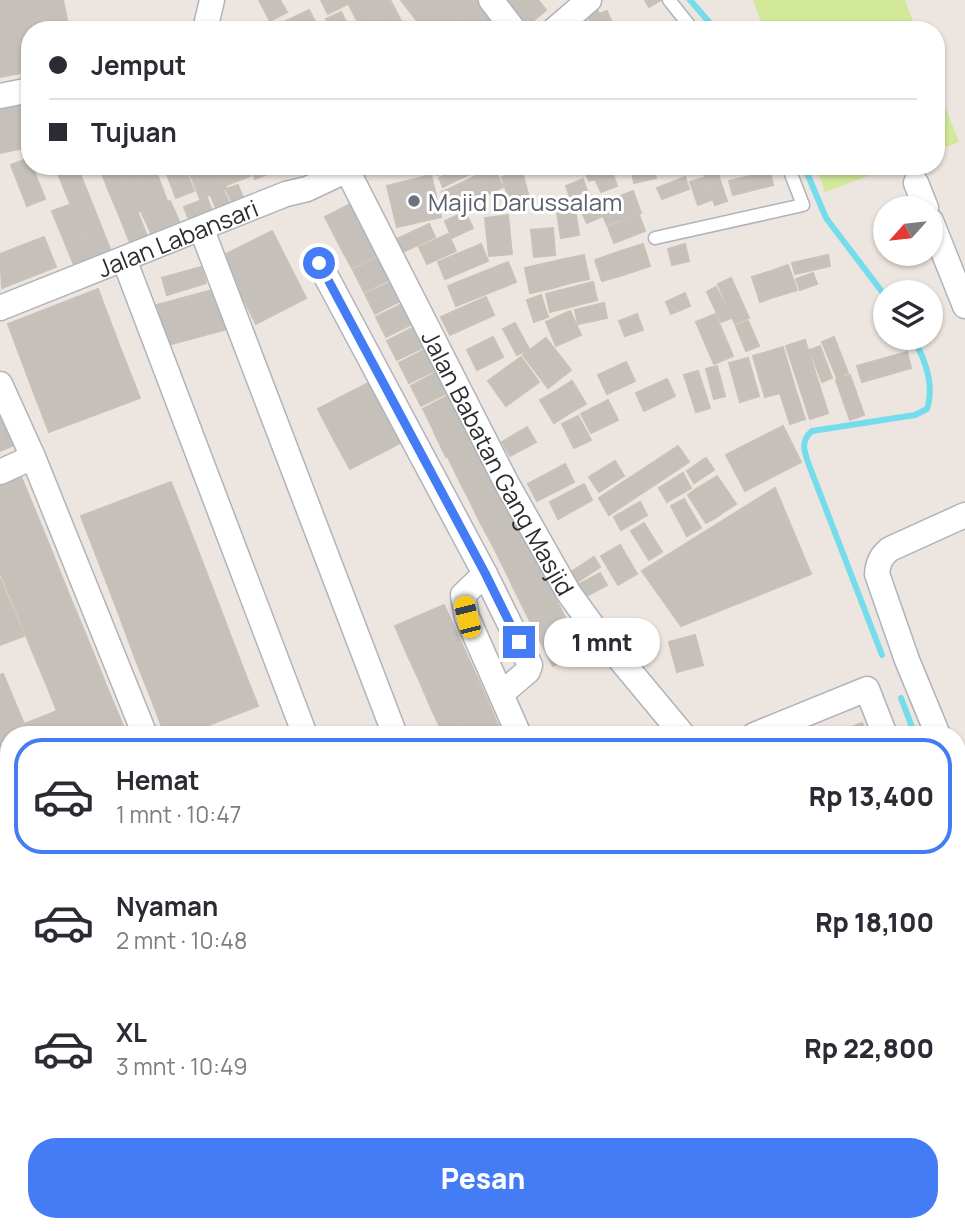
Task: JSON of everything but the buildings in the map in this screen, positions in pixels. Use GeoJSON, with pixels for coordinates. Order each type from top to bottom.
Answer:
{"type":"FeatureCollection","features":[{"type":"Feature","properties":{"kind":"street"},"geometry":{"type":"LineString","coordinates":[[207,21],[212,0]]}},
{"type":"Feature","properties":{"kind":"street"},"geometry":{"type":"LineString","coordinates":[[492,0],[507,21]]}},
{"type":"Feature","properties":{"kind":"street"},"geometry":{"type":"LineString","coordinates":[[564,21],[589,0]]}},
{"type":"Feature","properties":{"kind":"street"},"geometry":{"type":"LineString","coordinates":[[0,96],[21,92]]}},
{"type":"Feature","properties":{"kind":"street","name":"Jalan Labansari"},"geometry":{"type":"LineString","coordinates":[[0,308],[202,230],[332,175]]}},
{"type":"Feature","properties":{"kind":"street","name":"Jalan Babatan Gang Masjid"},"geometry":{"type":"LineString","coordinates":[[352,175],[507,485],[568,592],[594,628],[676,726]]}},
{"type":"Feature","properties":{"kind":"street"},"geometry":{"type":"LineString","coordinates":[[916,183],[921,196]]}},
{"type":"Feature","properties":{"kind":"street"},"geometry":{"type":"LineString","coordinates":[[202,230],[392,726]]}},
{"type":"Feature","properties":{"kind":"street"},"geometry":{"type":"LineString","coordinates":[[943,251],[965,306]]}},
{"type":"Feature","properties":{"kind":"street"},"geometry":{"type":"LineString","coordinates":[[124,259],[302,726]]}},
{"type":"Feature","properties":{"kind":"street"},"geometry":{"type":"LineString","coordinates":[[319,263],[485,573],[530,665],[528,671],[501,694]]}},
{"type":"Feature","properties":{"kind":"street"},"geometry":{"type":"LineString","coordinates":[[0,384],[33,457],[141,726]]}},
{"type":"Feature","properties":{"kind":"street"},"geometry":{"type":"LineString","coordinates":[[0,472],[33,457]]}},
{"type":"Feature","properties":{"kind":"street"},"geometry":{"type":"LineString","coordinates":[[934,726],[907,660],[877,574],[878,567],[881,557],[890,549],[965,515]]}},
{"type":"Feature","properties":{"kind":"street"},"geometry":{"type":"LineString","coordinates":[[485,573],[463,595],[463,603],[515,726]]}},
{"type":"Feature","properties":{"kind":"street"},"geometry":{"type":"LineString","coordinates":[[776,726],[867,689],[881,726]]}},
{"type":"Feature","properties":{"kind":"lane"},"geometry":{"type":"LineString","coordinates":[[669,0],[686,21]]}},
{"type":"Feature","properties":{"kind":"lane"},"geometry":{"type":"LineString","coordinates":[[655,238],[803,205],[791,175]]}},
{"type":"Feature","properties":{"kind":"green space"},"geometry":{"type":"Polygon","coordinates":[[[753,0],[905,0],[913,21],[761,21],[753,0]]]}},
{"type":"Feature","properties":{"kind":"green space"},"geometry":{"type":"Polygon","coordinates":[[[945,106],[959,142],[945,147],[945,106]]]}},
{"type":"Feature","properties":{"kind":"green space"},"geometry":{"type":"Polygon","coordinates":[[[819,175],[870,175],[825,192],[819,175]]]}},
{"type":"Feature","properties":{"kind":"waterway"},"geometry":{"type":"LineString","coordinates":[[690,0],[708,21]]}},
{"type":"Feature","properties":{"kind":"waterway"},"geometry":{"type":"LineString","coordinates":[[808,175],[826,218],[873,280]]}},
{"type":"Feature","properties":{"kind":"waterway"},"geometry":{"type":"LineString","coordinates":[[882,655],[809,465],[804,442],[812,431],[915,415],[927,409],[930,391],[928,372],[919,350]]}},
{"type":"Feature","properties":{"kind":"waterway"},"geometry":{"type":"LineString","coordinates":[[901,698],[912,726]]}},
{"type":"Feature","properties":{"kind":"place","name":"Majid Darussalam"},"geometry":{"type":"Point","coordinates":[414,201]}},
{"type":"Feature","properties":{"kind":"route"},"geometry":{"type":"LineString","coordinates":[[319,263],[485,573],[519,642]]}}]}
